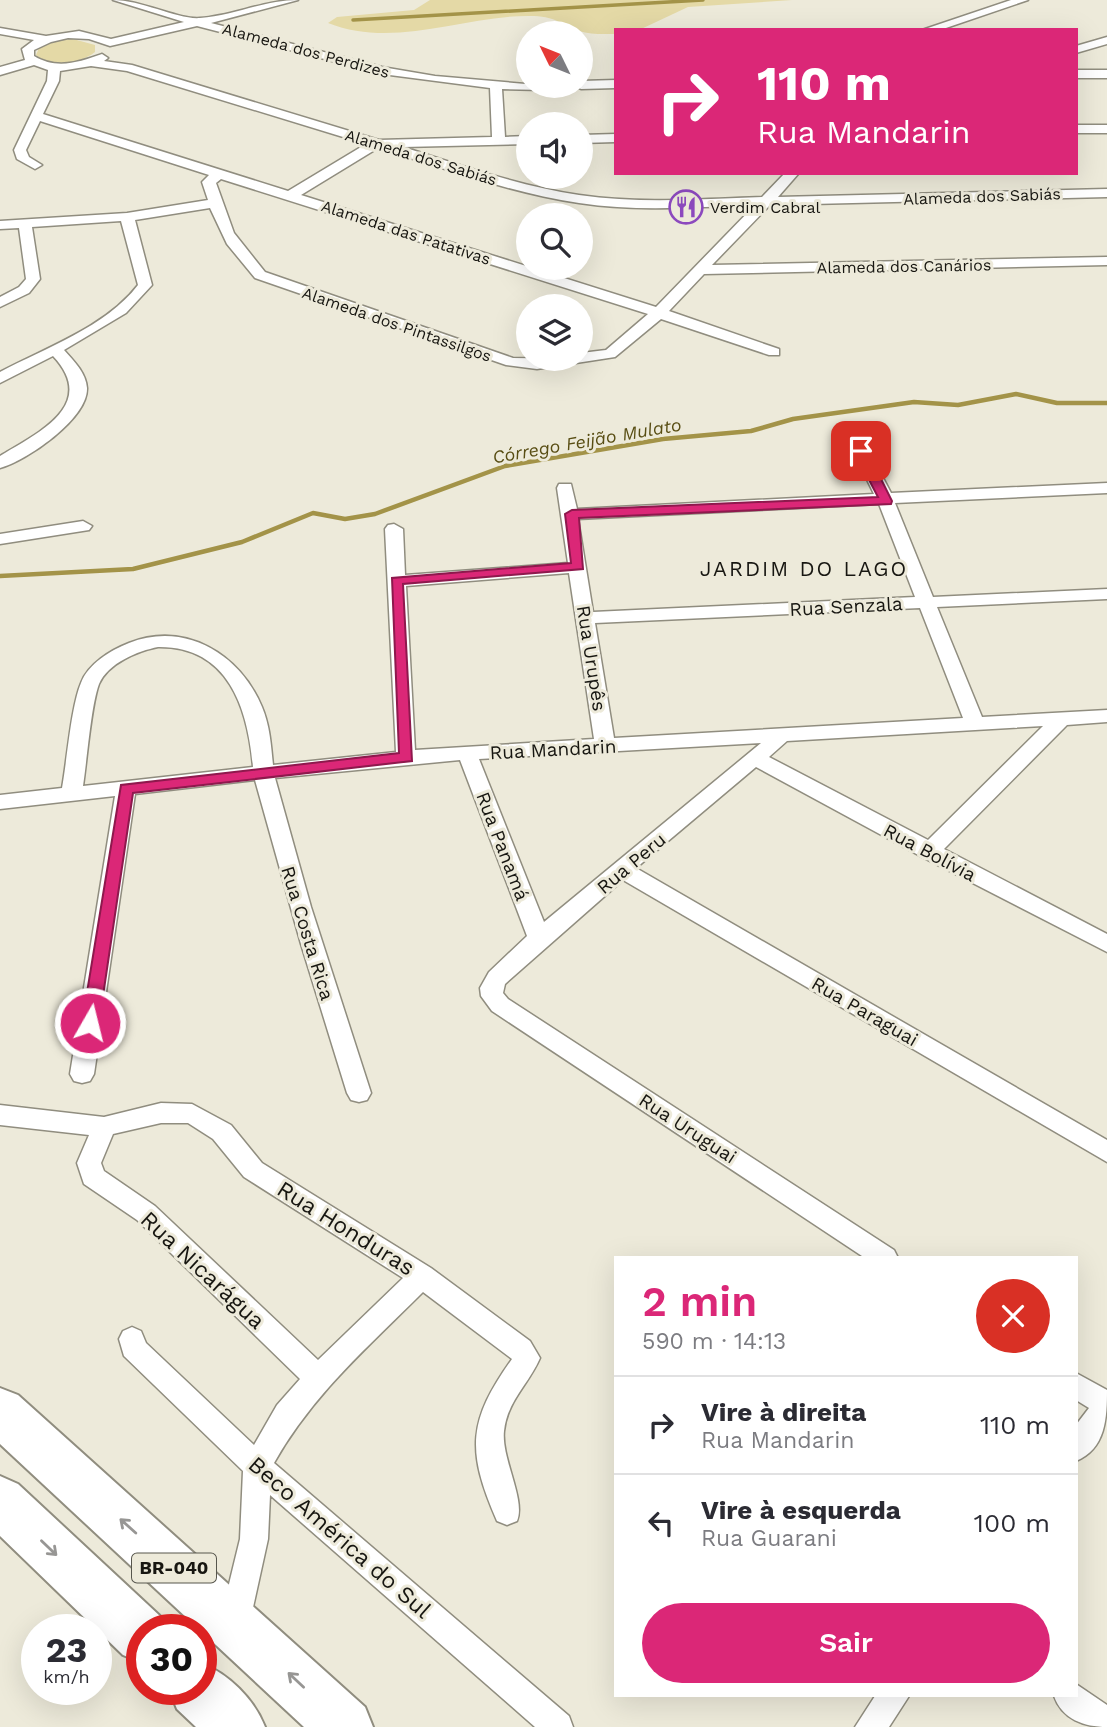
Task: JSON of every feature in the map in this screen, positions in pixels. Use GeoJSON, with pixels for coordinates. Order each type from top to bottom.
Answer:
{"type":"FeatureCollection","features":[{"type":"Feature","properties":{"kind":"highway","name":"BR-040"},"geometry":{"type":"LineString","coordinates":[[0,1411],[235,1623],[345,1727]]}},
{"type":"Feature","properties":{"kind":"highway"},"geometry":{"type":"LineString","coordinates":[[0,1501],[126,1621]]}},
{"type":"Feature","properties":{"kind":"highway"},"geometry":{"type":"LineString","coordinates":[[214,1705],[237,1727]]}},
{"type":"Feature","properties":{"kind":"street","name":"Alameda dos Perdizes"},"geometry":{"type":"LineString","coordinates":[[119,0],[382,71],[496,87],[516,87]]}},
{"type":"Feature","properties":{"kind":"street"},"geometry":{"type":"LineString","coordinates":[[0,31],[16,36],[46,39],[90,35],[110,43],[292,0]]}},
{"type":"Feature","properties":{"kind":"street"},"geometry":{"type":"LineString","coordinates":[[934,28],[1022,0]]}},
{"type":"Feature","properties":{"kind":"street"},"geometry":{"type":"LineString","coordinates":[[149,34],[254,37]]}},
{"type":"Feature","properties":{"kind":"street"},"geometry":{"type":"LineString","coordinates":[[16,36],[32,55],[54,67],[91,63],[111,50],[110,43]]}},
{"type":"Feature","properties":{"kind":"street"},"geometry":{"type":"LineString","coordinates":[[0,71],[32,55],[46,39]]}},
{"type":"Feature","properties":{"kind":"street"},"geometry":{"type":"LineString","coordinates":[[1078,49],[1107,40]]}},
{"type":"Feature","properties":{"kind":"street"},"geometry":{"type":"LineString","coordinates":[[0,65],[32,55]]}},
{"type":"Feature","properties":{"kind":"street","name":"Alameda dos Sabiás"},"geometry":{"type":"LineString","coordinates":[[104,57],[120,66]]}},
{"type":"Feature","properties":{"kind":"street","name":"Alameda dos Sabiás"},"geometry":{"type":"LineString","coordinates":[[91,63],[120,66],[514,185],[579,199],[641,204],[1107,193]]}},
{"type":"Feature","properties":{"kind":"street"},"geometry":{"type":"LineString","coordinates":[[35,165],[23,159],[20,150],[53,81],[54,67]]}},
{"type":"Feature","properties":{"kind":"street"},"geometry":{"type":"LineString","coordinates":[[53,81],[69,67]]}},
{"type":"Feature","properties":{"kind":"street"},"geometry":{"type":"LineString","coordinates":[[1078,75],[1107,74]]}},
{"type":"Feature","properties":{"kind":"street"},"geometry":{"type":"LineString","coordinates":[[593,85],[614,84]]}},
{"type":"Feature","properties":{"kind":"street"},"geometry":{"type":"LineString","coordinates":[[496,87],[499,140]]}},
{"type":"Feature","properties":{"kind":"street","name":"Alameda das Patativas"},"geometry":{"type":"LineString","coordinates":[[36,116],[659,313],[774,352]]}},
{"type":"Feature","properties":{"kind":"street"},"geometry":{"type":"LineString","coordinates":[[1078,129],[1107,129]]}},
{"type":"Feature","properties":{"kind":"street"},"geometry":{"type":"LineString","coordinates":[[593,139],[614,138]]}},
{"type":"Feature","properties":{"kind":"street"},"geometry":{"type":"LineString","coordinates":[[290,196],[376,144],[516,140]]}},
{"type":"Feature","properties":{"kind":"street","name":"Alameda dos Pintassilgos"},"geometry":{"type":"LineString","coordinates":[[218,174],[209,182],[230,241],[260,275],[511,362],[537,364],[610,354],[659,313],[791,175]]}},
{"type":"Feature","properties":{"kind":"street"},"geometry":{"type":"LineString","coordinates":[[0,225],[127,217],[215,204]]}},
{"type":"Feature","properties":{"kind":"street"},"geometry":{"type":"LineString","coordinates":[[0,378],[120,311],[142,291],[145,285],[127,217]]}},
{"type":"Feature","properties":{"kind":"street"},"geometry":{"type":"LineString","coordinates":[[0,303],[24,290],[33,278],[25,223]]}},
{"type":"Feature","properties":{"kind":"street","name":"Alameda dos Canários"},"geometry":{"type":"LineString","coordinates":[[701,270],[1107,261]]}},
{"type":"Feature","properties":{"kind":"street"},"geometry":{"type":"LineString","coordinates":[[0,463],[59,427],[75,402],[79,385],[76,375],[54,348]]}},
{"type":"Feature","properties":{"kind":"street"},"geometry":{"type":"LineString","coordinates":[[861,451],[886,501],[924,603],[974,722]]}},
{"type":"Feature","properties":{"kind":"street","name":"Rua Urupês"},"geometry":{"type":"LineString","coordinates":[[565,488],[572,514],[605,746]]}},
{"type":"Feature","properties":{"kind":"street"},"geometry":{"type":"LineString","coordinates":[[572,514],[886,501],[1107,488]]}},
{"type":"Feature","properties":{"kind":"street"},"geometry":{"type":"LineString","coordinates":[[0,539],[83,526]]}},
{"type":"Feature","properties":{"kind":"street"},"geometry":{"type":"LineString","coordinates":[[394,529],[407,757]]}},
{"type":"Feature","properties":{"kind":"street"},"geometry":{"type":"LineString","coordinates":[[396,581],[578,567]]}},
{"type":"Feature","properties":{"kind":"street","name":"Rua Senzala"},"geometry":{"type":"LineString","coordinates":[[585,618],[1107,594]]}},
{"type":"Feature","properties":{"kind":"street","name":"Rua Costa Rica"},"geometry":{"type":"LineString","coordinates":[[71,795],[90,683],[97,669],[112,658],[153,643],[174,642],[204,651],[235,678],[260,721],[262,772],[309,942],[359,1093]]}},
{"type":"Feature","properties":{"kind":"street","name":"Rua Mandarin"},"geometry":{"type":"LineString","coordinates":[[0,802],[407,757],[1107,716]]}},
{"type":"Feature","properties":{"kind":"street"},"geometry":{"type":"LineString","coordinates":[[929,852],[1061,719]]}},
{"type":"Feature","properties":{"kind":"street","name":"Rua Peru"},"geometry":{"type":"LineString","coordinates":[[492,996],[491,988],[497,978],[539,938],[781,736]]}},
{"type":"Feature","properties":{"kind":"street","name":"Rua Panamá"},"geometry":{"type":"LineString","coordinates":[[467,754],[539,938]]}},
{"type":"Feature","properties":{"kind":"street","name":"Rua Bolívia"},"geometry":{"type":"LineString","coordinates":[[755,758],[1107,944]]}},
{"type":"Feature","properties":{"kind":"street"},"geometry":{"type":"LineString","coordinates":[[82,1074],[126,788]]}},
{"type":"Feature","properties":{"kind":"street","name":"Rua Paraguai"},"geometry":{"type":"LineString","coordinates":[[623,870],[1107,1152]]}},
{"type":"Feature","properties":{"kind":"street","name":"Rua Uruguai"},"geometry":{"type":"LineString","coordinates":[[492,996],[500,1005],[882,1256]]}},
{"type":"Feature","properties":{"kind":"street","name":"Rua Honduras"},"geometry":{"type":"LineString","coordinates":[[0,1115],[104,1127],[161,1113],[192,1114],[222,1132],[253,1170],[422,1276],[521,1349],[527,1358],[521,1371],[500,1398],[487,1444],[507,1511]]}},
{"type":"Feature","properties":{"kind":"street","name":"Rua Nicarágua"},"geometry":{"type":"LineString","coordinates":[[104,1127],[89,1163],[93,1177],[146,1213],[206,1274],[318,1378]]}},
{"type":"Feature","properties":{"kind":"street"},"geometry":{"type":"LineString","coordinates":[[235,1623],[254,1539],[257,1466],[287,1414],[318,1378],[422,1276]]}},
{"type":"Feature","properties":{"kind":"street","name":"Beco América do Sul"},"geometry":{"type":"LineString","coordinates":[[132,1339],[133,1348],[257,1466],[558,1727]]}},
{"type":"Feature","properties":{"kind":"street"},"geometry":{"type":"LineString","coordinates":[[1078,1386],[1107,1405],[1078,1445]]}},
{"type":"Feature","properties":{"kind":"street"},"geometry":{"type":"LineString","coordinates":[[870,1727],[893,1697]]}},
{"type":"Feature","properties":{"kind":"street"},"geometry":{"type":"LineString","coordinates":[[1070,1697],[1107,1724]]}},
{"type":"Feature","properties":{"kind":"shaded area"},"geometry":{"type":"Polygon","coordinates":[[[430,0],[792,0],[688,7],[643,28],[614,28],[614,34],[593,33],[593,21],[556,21],[534,16],[379,33],[328,23],[337,17],[414,10],[430,0]]]}},
{"type":"Feature","properties":{"kind":"shaded area"},"geometry":{"type":"Polygon","coordinates":[[[73,39],[95,45],[95,52],[66,63],[50,62],[36,55],[39,48],[53,41],[73,39]]]}},
{"type":"Feature","properties":{"kind":"waterway"},"geometry":{"type":"LineString","coordinates":[[353,20],[703,0]]}},
{"type":"Feature","properties":{"kind":"waterway","name":"Córrego Feijão Mulato"},"geometry":{"type":"LineString","coordinates":[[0,576],[133,569],[242,542],[313,513],[345,519],[375,514],[505,466],[663,439],[751,431],[793,419],[914,402],[958,405],[1016,394],[1057,403],[1107,403]]}},
{"type":"Feature","properties":{"kind":"place","name":"Verdim Cabral"},"geometry":{"type":"Point","coordinates":[686,207]}},
{"type":"Feature","properties":{"kind":"district","name":"JARDIM DO LAGO"},"geometry":{"type":"Point","coordinates":[804,569]}},
{"type":"Feature","properties":{"kind":"route"},"geometry":{"type":"LineString","coordinates":[[90,1023],[126,788],[407,757],[396,581],[578,567],[572,514],[886,501],[861,451]]}}]}
